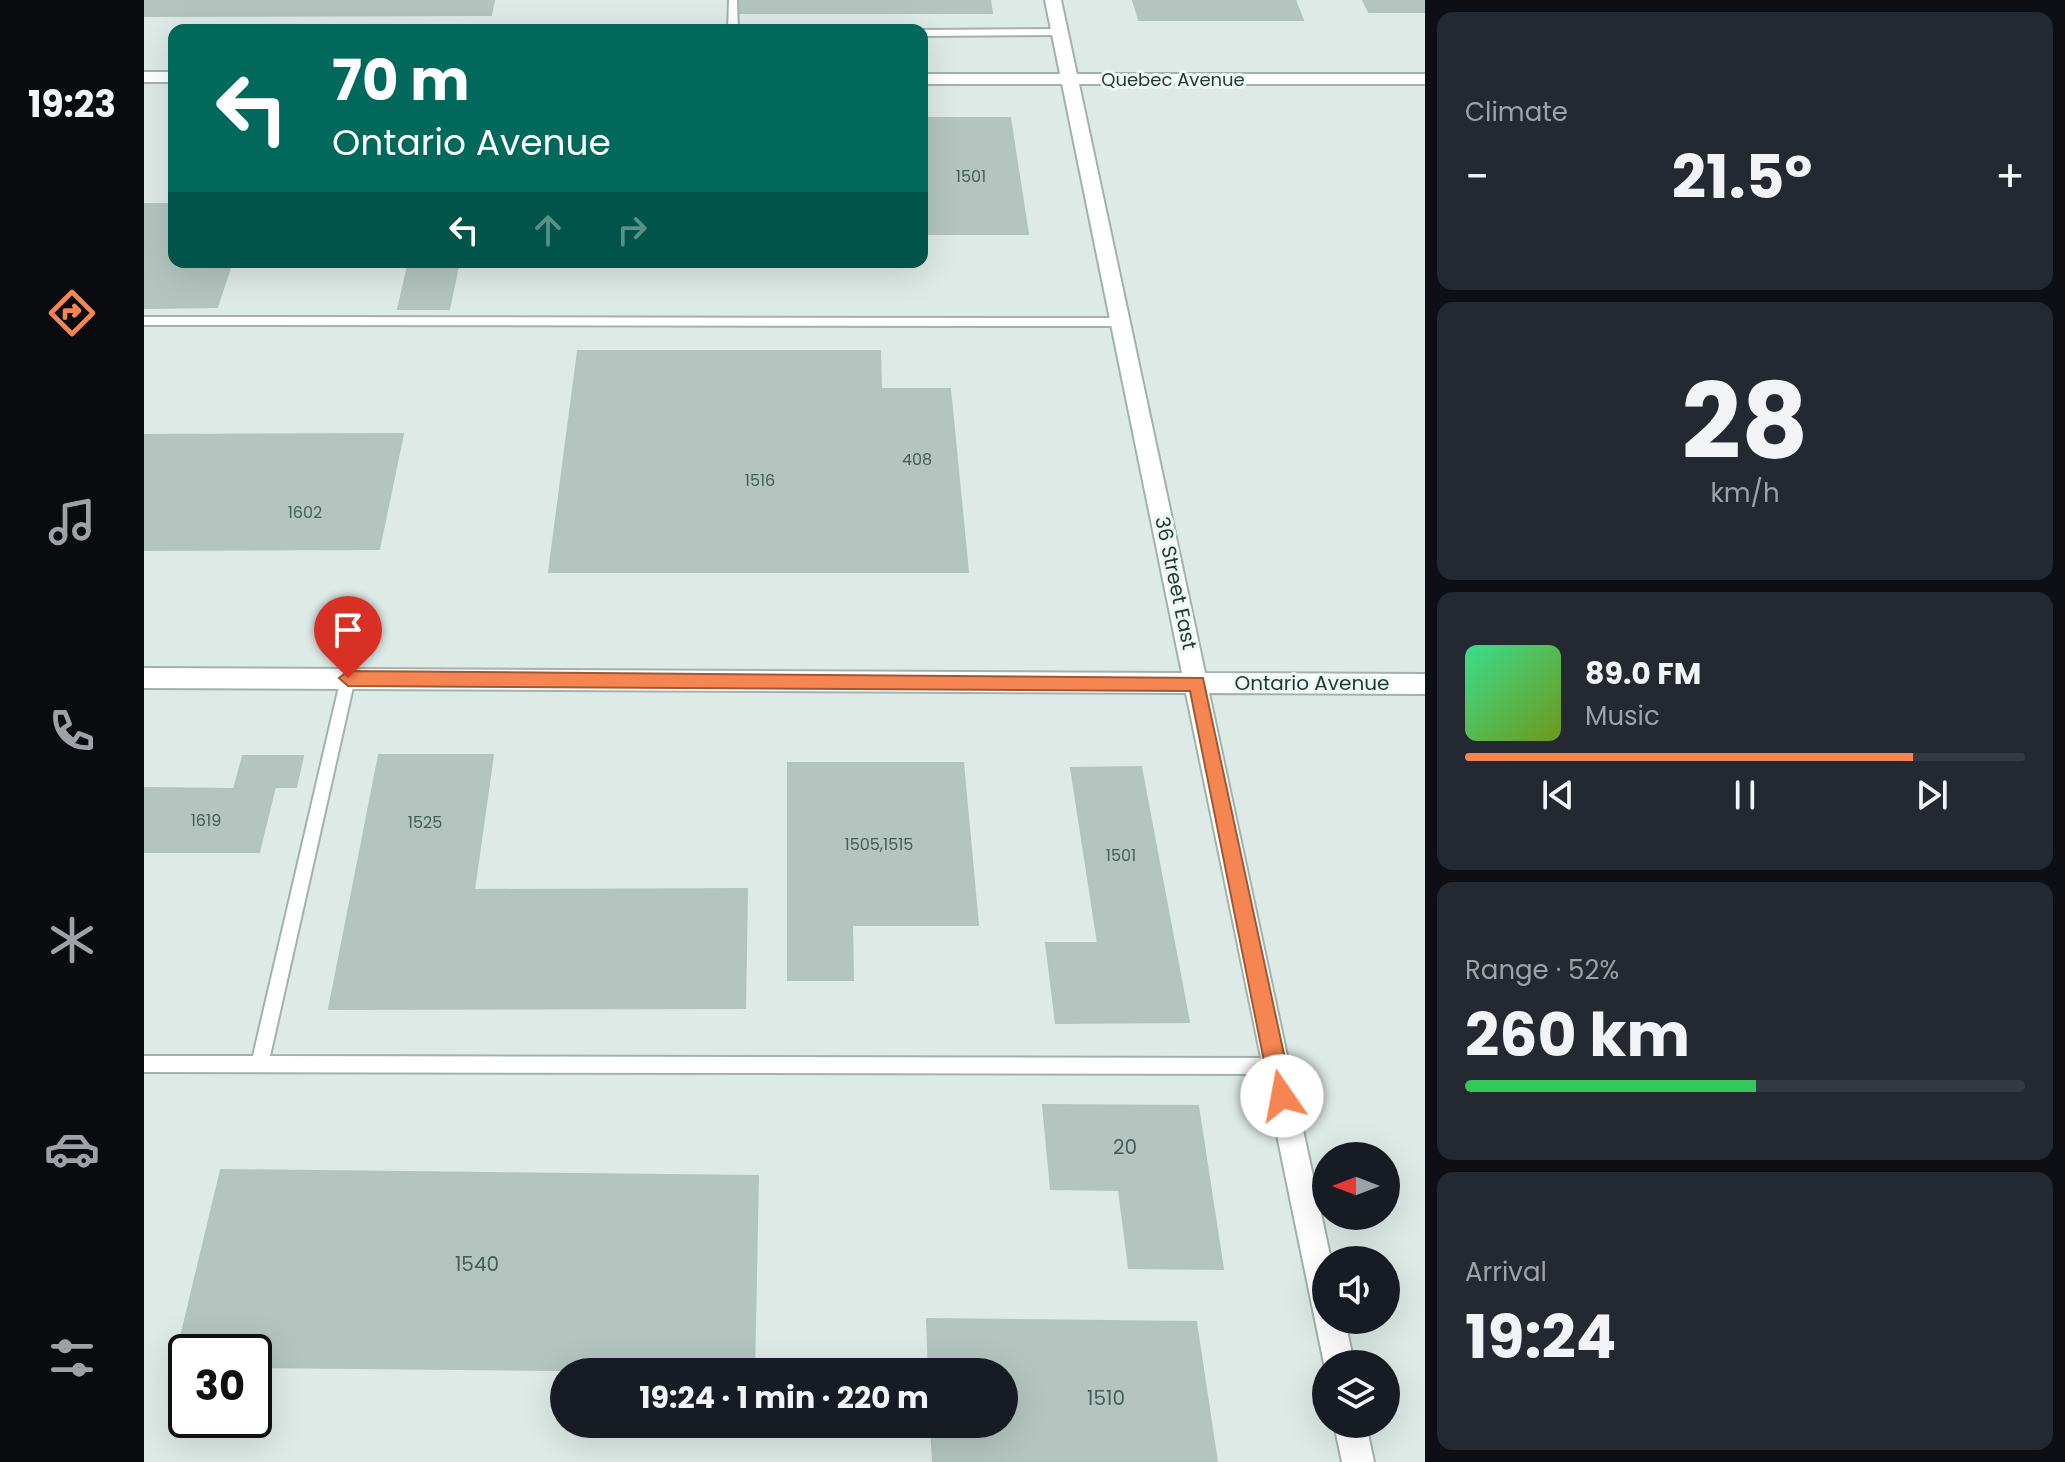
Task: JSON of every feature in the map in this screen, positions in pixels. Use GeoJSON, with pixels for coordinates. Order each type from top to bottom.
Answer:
{"type":"FeatureCollection","features":[{"type":"Feature","properties":{"kind":"street","name":"36 Street East"},"geometry":{"type":"LineString","coordinates":[[1053,0],[1313,1246]]}},
{"type":"Feature","properties":{"kind":"street"},"geometry":{"type":"LineString","coordinates":[[144,77],[168,77]]}},
{"type":"Feature","properties":{"kind":"street","name":"Quebec Avenue"},"geometry":{"type":"LineString","coordinates":[[928,79],[1425,79]]}},
{"type":"Feature","properties":{"kind":"street","name":"Ontario Avenue"},"geometry":{"type":"LineString","coordinates":[[144,678],[1425,684]]}},
{"type":"Feature","properties":{"kind":"street"},"geometry":{"type":"LineString","coordinates":[[1353,1438],[1358,1462]]}},
{"type":"Feature","properties":{"kind":"lane"},"geometry":{"type":"LineString","coordinates":[[733,0],[733,24]]}},
{"type":"Feature","properties":{"kind":"lane"},"geometry":{"type":"LineString","coordinates":[[928,33],[1060,32]]}},
{"type":"Feature","properties":{"kind":"lane"},"geometry":{"type":"LineString","coordinates":[[144,321],[1121,322]]}},
{"type":"Feature","properties":{"kind":"lane"},"geometry":{"type":"LineString","coordinates":[[260,1063],[348,678]]}},
{"type":"Feature","properties":{"kind":"lane"},"geometry":{"type":"LineString","coordinates":[[144,1064],[1276,1066]]}},
{"type":"Feature","properties":{"kind":"building"},"geometry":{"type":"Polygon","coordinates":[[[144,0],[494,0],[491,15],[144,16],[144,0]]]}},
{"type":"Feature","properties":{"kind":"building"},"geometry":{"type":"Polygon","coordinates":[[[738,0],[990,0],[992,13],[738,13],[738,0]]]}},
{"type":"Feature","properties":{"kind":"building"},"geometry":{"type":"Polygon","coordinates":[[[1133,0],[1295,0],[1303,20],[1139,20],[1133,0]]]}},
{"type":"Feature","properties":{"kind":"building"},"geometry":{"type":"Polygon","coordinates":[[[1363,0],[1425,0],[1425,12],[1369,12],[1363,0]]]}},
{"type":"Feature","properties":{"kind":"building"},"geometry":{"type":"Polygon","coordinates":[[[928,118],[1010,118],[1028,234],[928,234],[928,118]]]}},
{"type":"Feature","properties":{"kind":"building"},"geometry":{"type":"Polygon","coordinates":[[[144,204],[168,204],[168,268],[230,268],[217,307],[144,308],[144,204]]]}},
{"type":"Feature","properties":{"kind":"building"},"geometry":{"type":"Polygon","coordinates":[[[408,268],[458,268],[449,309],[398,309],[408,268]]]}},
{"type":"Feature","properties":{"kind":"building"},"geometry":{"type":"Polygon","coordinates":[[[578,351],[880,351],[881,389],[950,389],[968,572],[549,572],[578,351]]]}},
{"type":"Feature","properties":{"kind":"building"},"geometry":{"type":"Polygon","coordinates":[[[403,434],[379,549],[144,550],[144,435],[403,434]]]}},
{"type":"Feature","properties":{"kind":"building"},"geometry":{"type":"Polygon","coordinates":[[[379,755],[493,755],[474,890],[747,889],[745,1008],[329,1009],[379,755]]]}},
{"type":"Feature","properties":{"kind":"building"},"geometry":{"type":"Polygon","coordinates":[[[243,756],[303,756],[296,787],[275,787],[259,852],[144,852],[144,788],[234,789],[243,756]]]}},
{"type":"Feature","properties":{"kind":"building"},"geometry":{"type":"Polygon","coordinates":[[[788,763],[963,763],[978,925],[852,925],[853,980],[788,980],[788,763]]]}},
{"type":"Feature","properties":{"kind":"building"},"geometry":{"type":"Polygon","coordinates":[[[1141,767],[1189,1022],[1056,1023],[1046,943],[1098,943],[1071,768],[1141,767]]]}},
{"type":"Feature","properties":{"kind":"building"},"geometry":{"type":"Polygon","coordinates":[[[1043,1105],[1198,1106],[1223,1269],[1129,1268],[1119,1190],[1051,1189],[1043,1105]]]}},
{"type":"Feature","properties":{"kind":"building"},"geometry":{"type":"Polygon","coordinates":[[[221,1170],[758,1176],[754,1358],[550,1358],[550,1370],[272,1367],[272,1334],[182,1334],[221,1170]]]}},
{"type":"Feature","properties":{"kind":"building"},"geometry":{"type":"Polygon","coordinates":[[[927,1319],[1196,1322],[1217,1462],[933,1462],[932,1438],[1018,1438],[1018,1358],[928,1358],[927,1319]]]}},
{"type":"Feature","properties":{"kind":"route"},"geometry":{"type":"LineString","coordinates":[[348,678],[1197,683],[1282,1096]]}}]}
